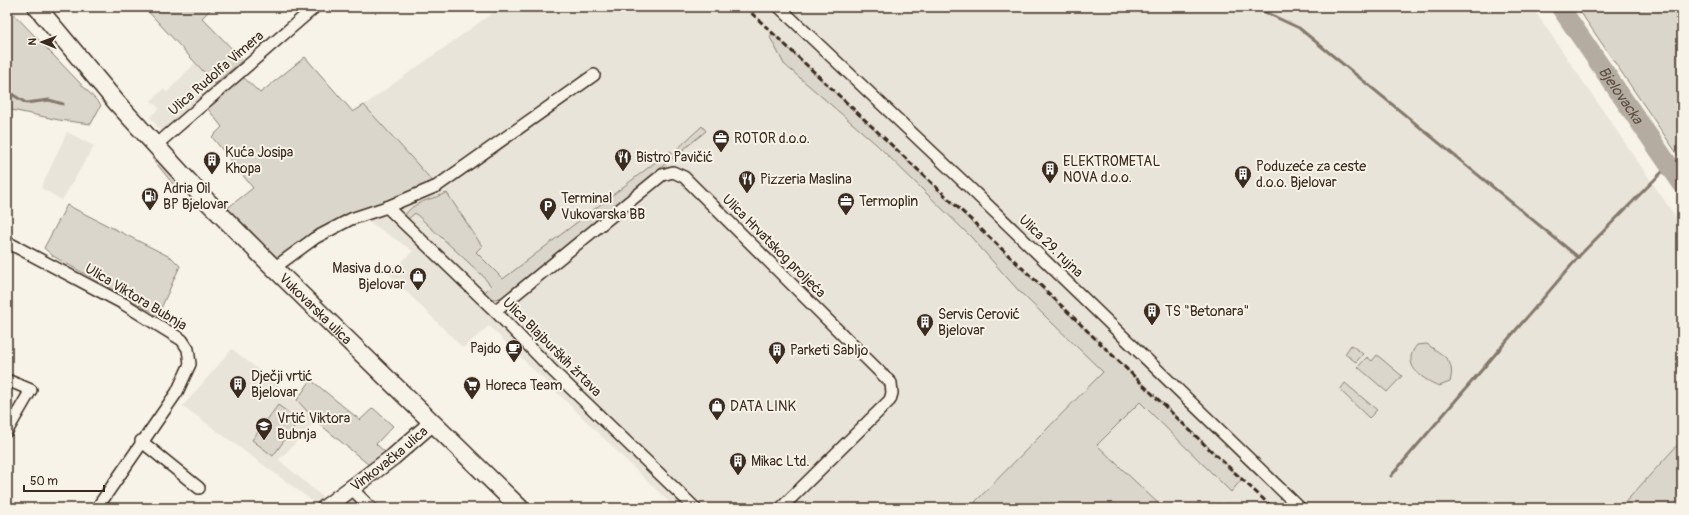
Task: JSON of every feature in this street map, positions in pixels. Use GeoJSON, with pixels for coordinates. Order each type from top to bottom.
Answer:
{"type":"FeatureCollection","features":[{"type":"Feature","properties":{"kind":"main road","name":"Vukovarska ulica"},"geometry":{"type":"LineString","coordinates":[[37,7],[117,103],[201,195],[520,508]]}},
{"type":"Feature","properties":{"kind":"street","name":"Ulica Rudolfa Vimera"},"geometry":{"type":"LineString","coordinates":[[155,146],[315,7]]}},
{"type":"Feature","properties":{"kind":"street","name":"Ulica 29. rujna"},"geometry":{"type":"LineString","coordinates":[[779,7],[969,187],[1300,508]]}},
{"type":"Feature","properties":{"kind":"street"},"geometry":{"type":"LineString","coordinates":[[274,268],[322,234],[359,215],[387,207],[437,186],[594,75]]}},
{"type":"Feature","properties":{"kind":"street","name":"Ulica Hrvatskog proljeća"},"geometry":{"type":"LineString","coordinates":[[495,310],[662,175],[673,172],[684,176],[891,383],[892,393],[890,400],[781,508]]}},
{"type":"Feature","properties":{"kind":"street","name":"Ulica Blajburških žrtava"},"geometry":{"type":"LineString","coordinates":[[387,207],[495,310],[556,374],[694,508]]}},
{"type":"Feature","properties":{"kind":"street","name":"Ulica Viktora Bubnja"},"geometry":{"type":"LineString","coordinates":[[7,242],[124,304],[182,340],[188,349],[190,364],[177,392],[141,441],[97,508]]}},
{"type":"Feature","properties":{"kind":"street"},"geometry":{"type":"LineString","coordinates":[[7,380],[31,390],[7,431]]}},
{"type":"Feature","properties":{"kind":"street","name":"Vinkovačka ulica"},"geometry":{"type":"LineString","coordinates":[[325,508],[393,457],[432,423]]}},
{"type":"Feature","properties":{"kind":"street"},"geometry":{"type":"LineString","coordinates":[[141,441],[199,488]]}},
{"type":"Feature","properties":{"kind":"street"},"geometry":{"type":"LineString","coordinates":[[351,488],[371,508]]}},
{"type":"Feature","properties":{"kind":"shaded area"},"geometry":{"type":"Polygon","coordinates":[[[7,7],[101,105],[91,124],[59,120],[7,109],[7,7]]]}},
{"type":"Feature","properties":{"kind":"shaded area"},"geometry":{"type":"Polygon","coordinates":[[[144,7],[213,7],[202,18],[243,60],[215,84],[144,7]]]}},
{"type":"Feature","properties":{"kind":"shaded area"},"geometry":{"type":"Polygon","coordinates":[[[501,7],[1532,7],[1682,226],[1682,440],[1620,508],[1230,508],[1222,501],[1214,508],[675,508],[489,326],[463,348],[389,274],[413,251],[359,215],[437,186],[364,105],[501,7]]]}},
{"type":"Feature","properties":{"kind":"shaded area"},"geometry":{"type":"Polygon","coordinates":[[[1577,7],[1682,7],[1682,161],[1577,7]]]}},
{"type":"Feature","properties":{"kind":"shaded area"},"geometry":{"type":"Polygon","coordinates":[[[772,33],[1242,479],[1231,492],[1140,402],[1097,445],[1163,508],[981,508],[975,502],[1103,372],[1018,290],[971,237],[876,144],[784,64],[770,37],[772,33]]]}},
{"type":"Feature","properties":{"kind":"shaded area"},"geometry":{"type":"Polygon","coordinates":[[[305,57],[353,112],[364,105],[437,186],[359,215],[282,262],[225,210],[253,188],[212,137],[222,127],[204,104],[239,73],[260,93],[305,57]]]}},
{"type":"Feature","properties":{"kind":"shaded area"},"geometry":{"type":"Polygon","coordinates":[[[195,63],[219,90],[165,137],[150,117],[159,108],[151,101],[163,89],[167,92],[195,63]]]}},
{"type":"Feature","properties":{"kind":"shaded area"},"geometry":{"type":"Polygon","coordinates":[[[702,126],[706,131],[499,298],[490,298],[483,294],[491,286],[482,275],[415,213],[407,220],[404,217],[407,212],[417,204],[447,193],[482,246],[476,252],[503,279],[670,151],[673,153],[702,126]]]}},
{"type":"Feature","properties":{"kind":"shaded area"},"geometry":{"type":"Polygon","coordinates":[[[67,132],[94,146],[62,200],[41,188],[67,132]]]}},
{"type":"Feature","properties":{"kind":"shaded area"},"geometry":{"type":"Polygon","coordinates":[[[155,156],[181,184],[177,189],[152,158],[155,156]]]}},
{"type":"Feature","properties":{"kind":"shaded area"},"geometry":{"type":"Polygon","coordinates":[[[67,205],[172,258],[180,266],[158,315],[53,256],[44,248],[67,205]]]}},
{"type":"Feature","properties":{"kind":"shaded area"},"geometry":{"type":"Polygon","coordinates":[[[1427,344],[1443,355],[1450,363],[1450,382],[1439,386],[1420,375],[1415,370],[1411,359],[1412,352],[1417,345],[1427,344]]]}},
{"type":"Feature","properties":{"kind":"shaded area"},"geometry":{"type":"Polygon","coordinates":[[[1351,345],[1363,354],[1356,362],[1345,354],[1351,345]]]}},
{"type":"Feature","properties":{"kind":"shaded area","name":"Vrtić Viktora Bubnja"},"geometry":{"type":"Polygon","coordinates":[[[232,349],[297,400],[316,421],[279,460],[331,504],[322,508],[183,406],[232,349]]]}},
{"type":"Feature","properties":{"kind":"shaded area"},"geometry":{"type":"Polygon","coordinates":[[[1377,355],[1402,376],[1387,392],[1358,367],[1367,357],[1372,361],[1377,355]]]}},
{"type":"Feature","properties":{"kind":"shaded area"},"geometry":{"type":"Polygon","coordinates":[[[311,380],[360,420],[373,408],[393,426],[376,444],[386,453],[369,465],[316,421],[297,400],[311,380]]]}},
{"type":"Feature","properties":{"kind":"shaded area"},"geometry":{"type":"Polygon","coordinates":[[[1345,383],[1377,410],[1369,418],[1340,390],[1345,383]]]}},
{"type":"Feature","properties":{"kind":"shaded area"},"geometry":{"type":"Polygon","coordinates":[[[278,405],[299,420],[273,456],[252,440],[278,405]]]}},
{"type":"Feature","properties":{"kind":"shaded area"},"geometry":{"type":"Polygon","coordinates":[[[1682,440],[1682,508],[1620,508],[1682,440]]]}},
{"type":"Feature","properties":{"kind":"shaded area"},"geometry":{"type":"Polygon","coordinates":[[[351,495],[363,508],[335,508],[351,495]]]}},
{"type":"Feature","properties":{"kind":"waterway"},"geometry":{"type":"LineString","coordinates":[[1254,7],[1299,28],[1578,257]]}},
{"type":"Feature","properties":{"kind":"waterway","name":"Bjelovacka"},"geometry":{"type":"LineString","coordinates":[[1560,7],[1682,184]]}},
{"type":"Feature","properties":{"kind":"waterway"},"geometry":{"type":"LineString","coordinates":[[7,93],[10,93],[26,103],[49,100],[63,104]]}},
{"type":"Feature","properties":{"kind":"waterway"},"geometry":{"type":"LineString","coordinates":[[1391,476],[1581,254],[1669,165]]}},
{"type":"Feature","properties":{"kind":"railway"},"geometry":{"type":"LineString","coordinates":[[745,7],[1036,281],[1204,444],[1273,508]]}},
{"type":"Feature","properties":{"kind":"place","name":"ROTOR d.o.o."},"geometry":{"type":"Point","coordinates":[721,153]}},
{"type":"Feature","properties":{"kind":"place","name":"Bistro Pavičić"},"geometry":{"type":"Point","coordinates":[623,172]}},
{"type":"Feature","properties":{"kind":"place","name":"Kuća Josipa Khopa"},"geometry":{"type":"Point","coordinates":[212,175]}},
{"type":"Feature","properties":{"kind":"place","name":"ELEKTROMETAL NOVA d.o.o."},"geometry":{"type":"Point","coordinates":[1050,184]}},
{"type":"Feature","properties":{"kind":"place","name":"Poduzeće za ceste d.o.o. Bjelovar"},"geometry":{"type":"Point","coordinates":[1243,189]}},
{"type":"Feature","properties":{"kind":"place","name":"Pizzeria Maslina"},"geometry":{"type":"Point","coordinates":[747,194]}},
{"type":"Feature","properties":{"kind":"place","name":"Adria Oil BP Bjelovar"},"geometry":{"type":"Point","coordinates":[150,211]}},
{"type":"Feature","properties":{"kind":"place","name":"Termoplin"},"geometry":{"type":"Point","coordinates":[846,216]}},
{"type":"Feature","properties":{"kind":"place","name":"Terminal Vukovarska BB"},"geometry":{"type":"Point","coordinates":[548,221]}},
{"type":"Feature","properties":{"kind":"place","name":"Masiva d.o.o. Bjelovar"},"geometry":{"type":"Point","coordinates":[418,291]}},
{"type":"Feature","properties":{"kind":"place","name":"TS \"Betonara\""},"geometry":{"type":"Point","coordinates":[1152,326]}},
{"type":"Feature","properties":{"kind":"place","name":"Servis Cerović Bjelovar"},"geometry":{"type":"Point","coordinates":[925,337]}},
{"type":"Feature","properties":{"kind":"place","name":"Pajdo"},"geometry":{"type":"Point","coordinates":[514,363]}},
{"type":"Feature","properties":{"kind":"place","name":"Parketi Sabljo"},"geometry":{"type":"Point","coordinates":[777,365]}},
{"type":"Feature","properties":{"kind":"place","name":"Dječji vrtić Bjelovar"},"geometry":{"type":"Point","coordinates":[238,399]}},
{"type":"Feature","properties":{"kind":"place","name":"Horeca Team"},"geometry":{"type":"Point","coordinates":[472,400]}},
{"type":"Feature","properties":{"kind":"place","name":"DATA LINK"},"geometry":{"type":"Point","coordinates":[717,421]}},
{"type":"Feature","properties":{"kind":"place","name":"Vrtić Viktora Bubnja"},"geometry":{"type":"Point","coordinates":[264,441]}},
{"type":"Feature","properties":{"kind":"place","name":"Mikac Ltd."},"geometry":{"type":"Point","coordinates":[738,476]}}]}
